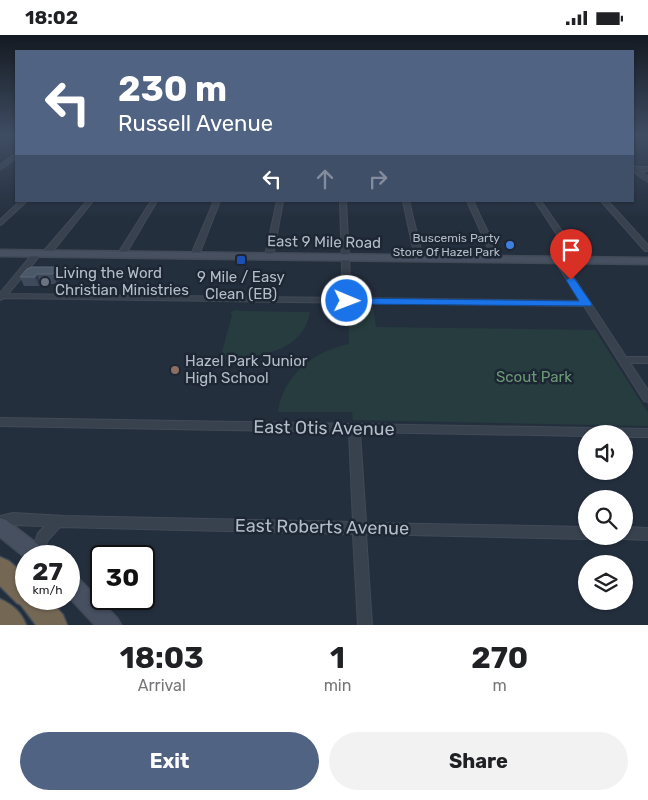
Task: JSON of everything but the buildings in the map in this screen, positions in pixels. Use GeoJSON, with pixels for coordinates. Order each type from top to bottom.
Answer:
{"type":"FeatureCollection","features":[{"type":"Feature","properties":{"kind":"highway"},"geometry":{"type":"LineString","coordinates":[[0,569],[15,583]]}},
{"type":"Feature","properties":{"kind":"highway"},"geometry":{"type":"LineString","coordinates":[[41,610],[53,625]]}},
{"type":"Feature","properties":{"kind":"highway"},"geometry":{"type":"LineString","coordinates":[[0,613],[12,625]]}},
{"type":"Feature","properties":{"kind":"main road","name":"East 9 Mile Road"},"geometry":{"type":"LineString","coordinates":[[0,253],[648,261]]}},
{"type":"Feature","properties":{"kind":"main road"},"geometry":{"type":"LineString","coordinates":[[0,526],[24,545]]}},
{"type":"Feature","properties":{"kind":"main road"},"geometry":{"type":"LineString","coordinates":[[80,594],[110,625]]}},
{"type":"Feature","properties":{"kind":"street"},"geometry":{"type":"LineString","coordinates":[[0,168],[3,163]]}},
{"type":"Feature","properties":{"kind":"street"},"geometry":{"type":"LineString","coordinates":[[634,168],[648,169]]}},
{"type":"Feature","properties":{"kind":"street"},"geometry":{"type":"LineString","coordinates":[[634,169],[648,180]]}},
{"type":"Feature","properties":{"kind":"street"},"geometry":{"type":"LineString","coordinates":[[0,223],[23,202]]}},
{"type":"Feature","properties":{"kind":"street"},"geometry":{"type":"LineString","coordinates":[[0,297],[89,202]]}},
{"type":"Feature","properties":{"kind":"street"},"geometry":{"type":"LineString","coordinates":[[121,255],[153,202]]}},
{"type":"Feature","properties":{"kind":"street"},"geometry":{"type":"LineString","coordinates":[[195,255],[217,202]]}},
{"type":"Feature","properties":{"kind":"street"},"geometry":{"type":"LineString","coordinates":[[269,256],[280,202]]}},
{"type":"Feature","properties":{"kind":"street"},"geometry":{"type":"LineString","coordinates":[[343,202],[347,301]]}},
{"type":"Feature","properties":{"kind":"street"},"geometry":{"type":"LineString","coordinates":[[406,202],[419,258]]}},
{"type":"Feature","properties":{"kind":"street"},"geometry":{"type":"LineString","coordinates":[[470,202],[496,259]]}},
{"type":"Feature","properties":{"kind":"street"},"geometry":{"type":"LineString","coordinates":[[539,202],[578,260]]}},
{"type":"Feature","properties":{"kind":"street"},"geometry":{"type":"LineString","coordinates":[[605,202],[648,249]]}},
{"type":"Feature","properties":{"kind":"street"},"geometry":{"type":"LineString","coordinates":[[558,260],[648,398]]}},
{"type":"Feature","properties":{"kind":"street"},"geometry":{"type":"LineString","coordinates":[[0,297],[587,304]]}},
{"type":"Feature","properties":{"kind":"street"},"geometry":{"type":"LineString","coordinates":[[623,360],[648,360]]}},
{"type":"Feature","properties":{"kind":"street","name":"East Otis Avenue"},"geometry":{"type":"LineString","coordinates":[[0,422],[648,433]]}},
{"type":"Feature","properties":{"kind":"street"},"geometry":{"type":"LineString","coordinates":[[354,428],[366,625]]}},
{"type":"Feature","properties":{"kind":"street","name":"East Roberts Avenue"},"geometry":{"type":"LineString","coordinates":[[0,522],[13,519],[57,522],[578,533]]}},
{"type":"Feature","properties":{"kind":"street"},"geometry":{"type":"LineString","coordinates":[[40,545],[43,537],[57,522]]}},
{"type":"Feature","properties":{"kind":"street"},"geometry":{"type":"LineString","coordinates":[[633,533],[648,534]]}},
{"type":"Feature","properties":{"kind":"green space","name":"Scout Park"},"geometry":{"type":"Polygon","coordinates":[[[348,306],[373,306],[376,327],[595,330],[648,413],[648,426],[353,420],[352,412],[278,412],[286,387],[302,367],[324,352],[349,344],[348,306]]]}},
{"type":"Feature","properties":{"kind":"green space"},"geometry":{"type":"Polygon","coordinates":[[[236,310],[310,312],[306,326],[298,337],[287,345],[262,355],[220,359],[232,315],[230,312],[236,310]]]}},
{"type":"Feature","properties":{"kind":"place","name":"Buscemis Party Store Of Hazel Park"},"geometry":{"type":"Point","coordinates":[510,245]}},
{"type":"Feature","properties":{"kind":"place","name":"9 Mile / Easy Clean (EB)"},"geometry":{"type":"Point","coordinates":[241,260]}},
{"type":"Feature","properties":{"kind":"place","name":"Living the Word Christian Ministries"},"geometry":{"type":"Point","coordinates":[45,282]}},
{"type":"Feature","properties":{"kind":"place","name":"Hazel Park Junior High School"},"geometry":{"type":"Point","coordinates":[175,370]}},
{"type":"Feature","properties":{"kind":"route"},"geometry":{"type":"LineString","coordinates":[[347,301],[587,304],[571,280]]}}]}
